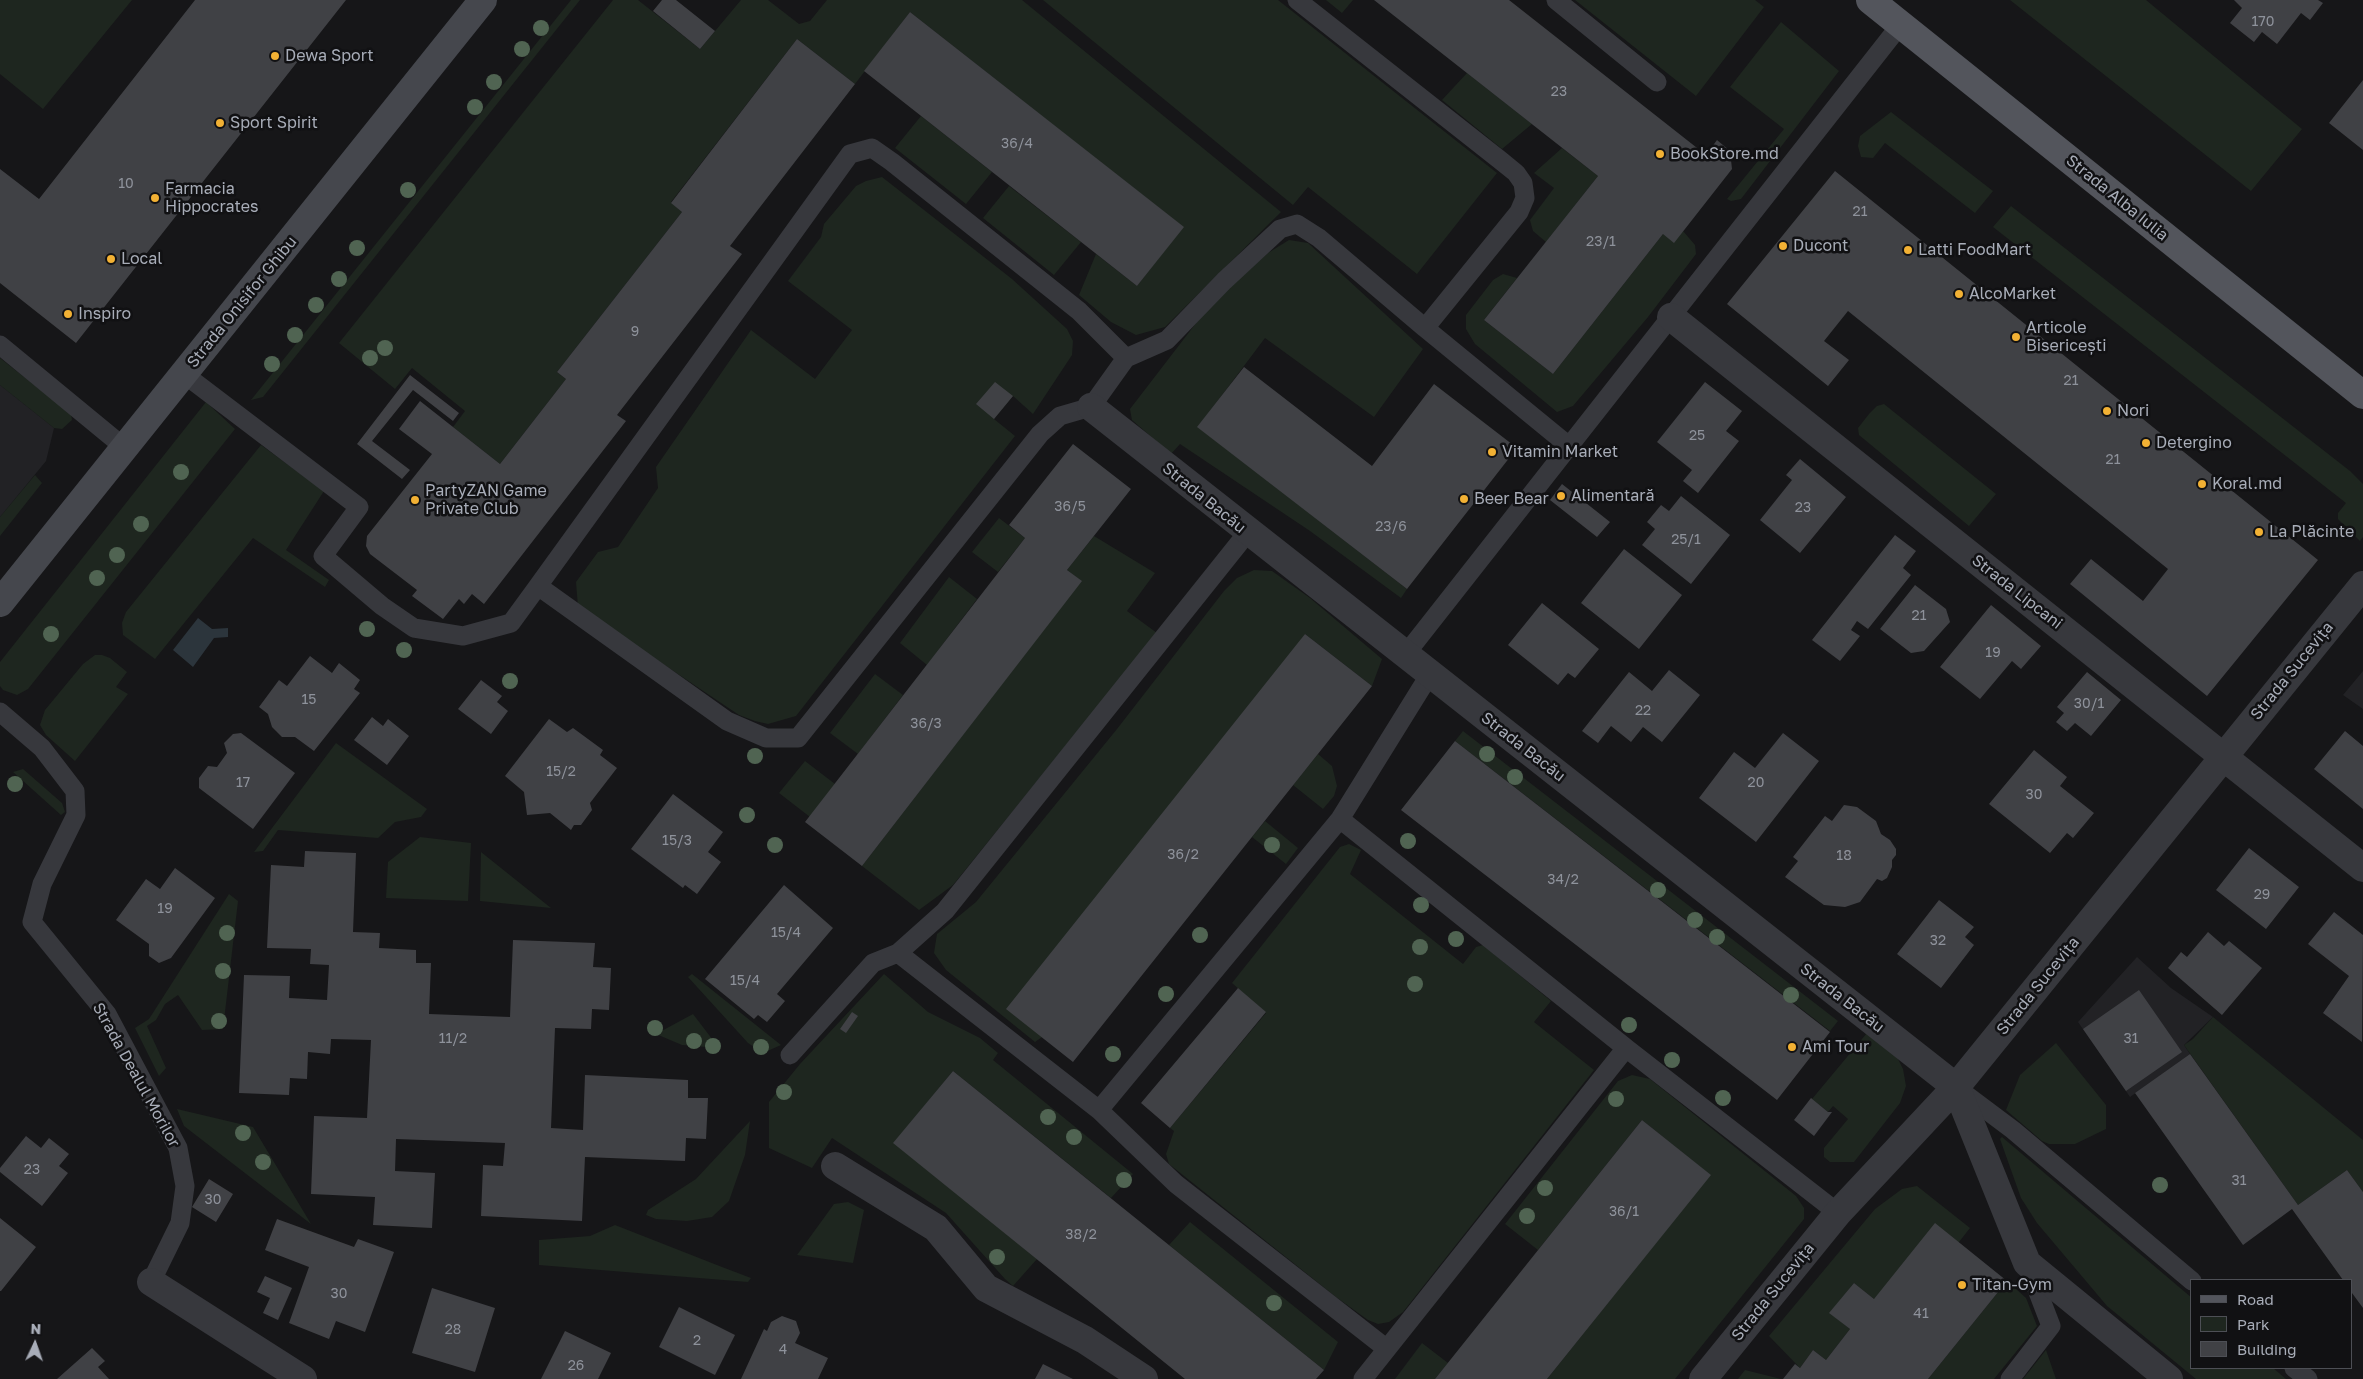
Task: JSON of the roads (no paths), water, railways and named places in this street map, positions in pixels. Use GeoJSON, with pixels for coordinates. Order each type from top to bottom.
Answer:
{"type":"FeatureCollection","features":[{"type":"Feature","properties":{"kind":"main road","name":"Strada Alba Iulia"},"geometry":{"type":"LineString","coordinates":[[1870,0],[2363,395]]}},
{"type":"Feature","properties":{"kind":"street","name":"Strada Onisifor Ghibu"},"geometry":{"type":"LineString","coordinates":[[0,603],[483,0]]}},
{"type":"Feature","properties":{"kind":"street","name":"Strada Lipcani"},"geometry":{"type":"LineString","coordinates":[[1671,317],[2224,755],[2363,868]]}},
{"type":"Feature","properties":{"kind":"street","name":"Strada Bacău"},"geometry":{"type":"LineString","coordinates":[[1091,407],[1956,1087]]}},
{"type":"Feature","properties":{"kind":"street","name":"Strada Sucevița"},"geometry":{"type":"LineString","coordinates":[[1703,1379],[1838,1213],[1956,1087],[2363,585]]}},
{"type":"Feature","properties":{"kind":"street"},"geometry":{"type":"LineString","coordinates":[[1956,1087],[2027,1264],[2169,1379]]}},
{"type":"Feature","properties":{"kind":"street"},"geometry":{"type":"LineString","coordinates":[[836,1166],[936,1228],[986,1288],[1085,1340],[1144,1379]]}},
{"type":"Feature","properties":{"kind":"street","name":"Strada Dealul Morilor"},"geometry":{"type":"LineString","coordinates":[[151,1282],[303,1379]]}},
{"type":"Feature","properties":{"kind":"lane"},"geometry":{"type":"LineString","coordinates":[[1297,0],[1508,167],[1523,183],[1525,198],[1519,212],[1425,328]]}},
{"type":"Feature","properties":{"kind":"lane"},"geometry":{"type":"LineString","coordinates":[[1556,0],[1657,82]]}},
{"type":"Feature","properties":{"kind":"lane"},"geometry":{"type":"LineString","coordinates":[[1405,655],[1901,24]]}},
{"type":"Feature","properties":{"kind":"lane"},"geometry":{"type":"LineString","coordinates":[[184,374],[359,507],[323,556],[382,606],[414,628],[463,636],[511,623],[850,154],[872,148],[892,162],[1079,311],[1126,358]]}},
{"type":"Feature","properties":{"kind":"lane"},"geometry":{"type":"LineString","coordinates":[[538,586],[727,721],[766,738],[798,738],[1040,434],[1060,416],[1091,407],[1126,358],[1167,340],[1224,281],[1280,229],[1297,224],[1319,238],[1569,446]]}},
{"type":"Feature","properties":{"kind":"lane"},"geometry":{"type":"LineString","coordinates":[[0,345],[125,448]]}},
{"type":"Feature","properties":{"kind":"lane"},"geometry":{"type":"LineString","coordinates":[[790,1056],[873,963],[898,953],[945,911],[1248,532]]}},
{"type":"Feature","properties":{"kind":"lane"},"geometry":{"type":"LineString","coordinates":[[1099,1110],[1340,819],[1430,674]]}},
{"type":"Feature","properties":{"kind":"lane","name":"Strada Dealul Morilor"},"geometry":{"type":"LineString","coordinates":[[0,712],[42,748],[75,791],[76,815],[42,884],[32,922],[107,1014],[178,1148],[185,1186],[180,1223],[151,1282]]}},
{"type":"Feature","properties":{"kind":"lane"},"geometry":{"type":"LineString","coordinates":[[1340,819],[1626,1048],[1838,1213]]}},
{"type":"Feature","properties":{"kind":"lane"},"geometry":{"type":"LineString","coordinates":[[898,953],[1099,1110],[1176,1184],[1387,1349]]}},
{"type":"Feature","properties":{"kind":"lane"},"geometry":{"type":"LineString","coordinates":[[1363,1379],[1626,1048]]}},
{"type":"Feature","properties":{"kind":"lane"},"geometry":{"type":"LineString","coordinates":[[1956,1087],[2013,1130],[2190,1279]]}},
{"type":"Feature","properties":{"kind":"lane"},"geometry":{"type":"LineString","coordinates":[[2010,1379],[2051,1326],[2027,1264]]}},
{"type":"Feature","properties":{"kind":"lane"},"geometry":{"type":"LineString","coordinates":[[2295,1369],[2308,1379]]}},
{"type":"Feature","properties":{"kind":"place","name":"Dewa Sport"},"geometry":{"type":"Point","coordinates":[275,56]}},
{"type":"Feature","properties":{"kind":"place","name":"Sport Spirit"},"geometry":{"type":"Point","coordinates":[220,123]}},
{"type":"Feature","properties":{"kind":"place","name":"BookStore.md"},"geometry":{"type":"Point","coordinates":[1660,154]}},
{"type":"Feature","properties":{"kind":"place","name":"Farmacia Hippocrates"},"geometry":{"type":"Point","coordinates":[155,198]}},
{"type":"Feature","properties":{"kind":"place","name":"Ducont"},"geometry":{"type":"Point","coordinates":[1783,246]}},
{"type":"Feature","properties":{"kind":"place","name":"Latti FoodMart"},"geometry":{"type":"Point","coordinates":[1908,250]}},
{"type":"Feature","properties":{"kind":"place","name":"Local"},"geometry":{"type":"Point","coordinates":[111,259]}},
{"type":"Feature","properties":{"kind":"place","name":"AlcoMarket"},"geometry":{"type":"Point","coordinates":[1959,294]}},
{"type":"Feature","properties":{"kind":"place","name":"Inspiro"},"geometry":{"type":"Point","coordinates":[68,314]}},
{"type":"Feature","properties":{"kind":"place","name":"Articole Bisericești"},"geometry":{"type":"Point","coordinates":[2016,337]}},
{"type":"Feature","properties":{"kind":"place","name":"Nori"},"geometry":{"type":"Point","coordinates":[2107,411]}},
{"type":"Feature","properties":{"kind":"place","name":"Detergino"},"geometry":{"type":"Point","coordinates":[2146,443]}},
{"type":"Feature","properties":{"kind":"place","name":"Vitamin Market"},"geometry":{"type":"Point","coordinates":[1492,452]}},
{"type":"Feature","properties":{"kind":"place","name":"Koral.md"},"geometry":{"type":"Point","coordinates":[2202,484]}},
{"type":"Feature","properties":{"kind":"place","name":"Alimentară"},"geometry":{"type":"Point","coordinates":[1561,496]}},
{"type":"Feature","properties":{"kind":"place","name":"Beer Bear"},"geometry":{"type":"Point","coordinates":[1464,499]}},
{"type":"Feature","properties":{"kind":"place","name":"PartyZAN Game Private Club"},"geometry":{"type":"Point","coordinates":[415,500]}},
{"type":"Feature","properties":{"kind":"place","name":"La Plăcinte"},"geometry":{"type":"Point","coordinates":[2259,532]}},
{"type":"Feature","properties":{"kind":"place","name":"Ami Tour"},"geometry":{"type":"Point","coordinates":[1792,1047]}},
{"type":"Feature","properties":{"kind":"place","name":"Titan-Gym"},"geometry":{"type":"Point","coordinates":[1962,1285]}}]}
